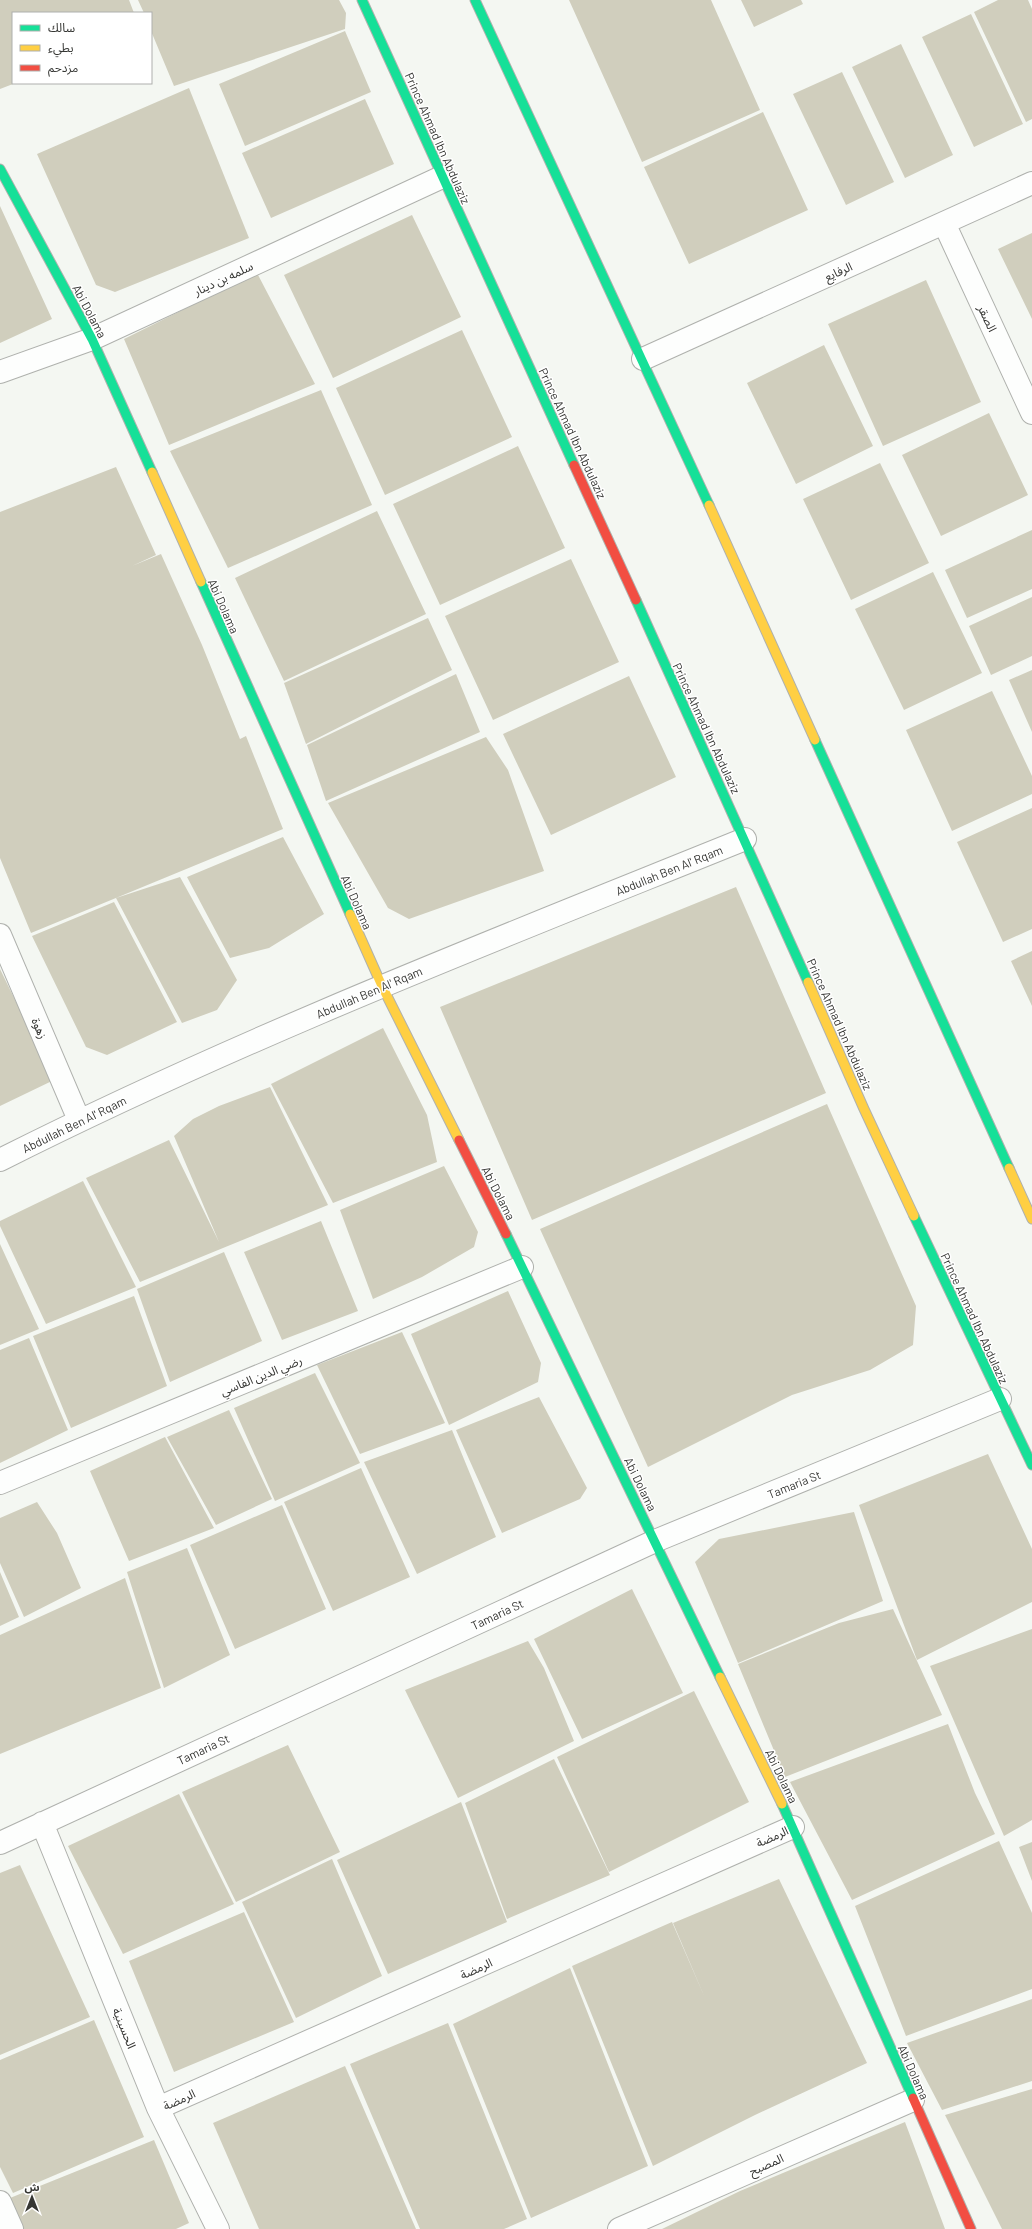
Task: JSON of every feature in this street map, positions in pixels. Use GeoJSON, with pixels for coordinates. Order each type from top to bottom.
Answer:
{"type":"FeatureCollection","features":[{"type":"Feature","properties":{"kind":"street","name":"Prince Ahmad Ibn Abdulaziz"},"geometry":{"type":"LineString","coordinates":[[362,0],[745,839],[864,1109],[1032,1465]]}},
{"type":"Feature","properties":{"kind":"street"},"geometry":{"type":"LineString","coordinates":[[475,0],[643,359],[1032,1219]]}},
{"type":"Feature","properties":{"kind":"street","name":"Abi Dolama"},"geometry":{"type":"LineString","coordinates":[[0,169],[92,339],[382,986],[522,1267],[793,1827],[913,2100],[972,2229]]}},
{"type":"Feature","properties":{"kind":"street","name":"سلمه بن دينار"},"geometry":{"type":"LineString","coordinates":[[0,372],[92,339],[442,177]]}},
{"type":"Feature","properties":{"kind":"street","name":"الرفايع"},"geometry":{"type":"LineString","coordinates":[[643,359],[1032,183]]}},
{"type":"Feature","properties":{"kind":"street","name":"الصقر"},"geometry":{"type":"LineString","coordinates":[[944,223],[1032,413]]}},
{"type":"Feature","properties":{"kind":"street","name":"Abdullah Ben Al' Rqam"},"geometry":{"type":"LineString","coordinates":[[0,1160],[80,1120],[382,986],[745,839]]}},
{"type":"Feature","properties":{"kind":"street","name":"زهوة"},"geometry":{"type":"LineString","coordinates":[[0,935],[80,1120]]}},
{"type":"Feature","properties":{"kind":"street","name":"رضي الدين الفاسي"},"geometry":{"type":"LineString","coordinates":[[0,1483],[522,1267]]}},
{"type":"Feature","properties":{"kind":"street","name":"Tamaria St"},"geometry":{"type":"LineString","coordinates":[[0,1843],[655,1542],[1000,1399]]}},
{"type":"Feature","properties":{"kind":"street","name":"الحسينية"},"geometry":{"type":"LineString","coordinates":[[42,1823],[158,2108],[218,2229]]}},
{"type":"Feature","properties":{"kind":"street","name":"الرمضة"},"geometry":{"type":"LineString","coordinates":[[158,2108],[793,1827]]}},
{"type":"Feature","properties":{"kind":"street","name":"المصبح"},"geometry":{"type":"LineString","coordinates":[[619,2229],[913,2100]]}},
{"type":"Feature","properties":{"kind":"street"},"geometry":{"type":"LineString","coordinates":[[0,2202],[12,2229]]}},
{"type":"Feature","properties":{"kind":"building"},"geometry":{"type":"Polygon","coordinates":[[[0,0],[129,0],[134,12],[12,12],[13,84],[0,89],[0,0]]]}},
{"type":"Feature","properties":{"kind":"building"},"geometry":{"type":"Polygon","coordinates":[[[138,0],[339,0],[346,13],[345,29],[174,86],[152,33],[152,12],[144,12],[138,0]]]}},
{"type":"Feature","properties":{"kind":"building"},"geometry":{"type":"Polygon","coordinates":[[[569,0],[711,0],[760,110],[642,162],[569,0]]]}},
{"type":"Feature","properties":{"kind":"building"},"geometry":{"type":"Polygon","coordinates":[[[741,0],[801,0],[803,4],[754,27],[741,0]]]}},
{"type":"Feature","properties":{"kind":"building"},"geometry":{"type":"Polygon","coordinates":[[[998,0],[1028,0],[1032,9],[1032,119],[1026,122],[974,12],[998,0]]]}},
{"type":"Feature","properties":{"kind":"building"},"geometry":{"type":"Polygon","coordinates":[[[971,14],[1023,124],[974,147],[922,37],[971,14]]]}},
{"type":"Feature","properties":{"kind":"building"},"geometry":{"type":"Polygon","coordinates":[[[345,31],[371,92],[245,146],[219,84],[345,31]]]}},
{"type":"Feature","properties":{"kind":"building"},"geometry":{"type":"Polygon","coordinates":[[[901,44],[953,155],[905,178],[852,67],[901,44]]]}},
{"type":"Feature","properties":{"kind":"building"},"geometry":{"type":"Polygon","coordinates":[[[842,72],[894,182],[846,205],[793,94],[842,72]]]}},
{"type":"Feature","properties":{"kind":"building"},"geometry":{"type":"Polygon","coordinates":[[[189,88],[249,238],[115,292],[96,285],[37,154],[189,88]]]}},
{"type":"Feature","properties":{"kind":"building"},"geometry":{"type":"Polygon","coordinates":[[[365,99],[394,164],[271,218],[242,153],[365,99]]]}},
{"type":"Feature","properties":{"kind":"building"},"geometry":{"type":"Polygon","coordinates":[[[763,112],[808,210],[689,264],[644,167],[763,112]]]}},
{"type":"Feature","properties":{"kind":"building"},"geometry":{"type":"Polygon","coordinates":[[[0,206],[52,319],[0,343],[0,206]]]}},
{"type":"Feature","properties":{"kind":"building"},"geometry":{"type":"Polygon","coordinates":[[[412,215],[461,317],[333,378],[284,275],[412,215]]]}},
{"type":"Feature","properties":{"kind":"building"},"geometry":{"type":"Polygon","coordinates":[[[1032,233],[1032,319],[998,249],[1032,233]]]}},
{"type":"Feature","properties":{"kind":"building"},"geometry":{"type":"Polygon","coordinates":[[[257,273],[315,384],[169,445],[124,339],[257,273]]]}},
{"type":"Feature","properties":{"kind":"building"},"geometry":{"type":"Polygon","coordinates":[[[926,280],[981,402],[883,446],[828,324],[926,280]]]}},
{"type":"Feature","properties":{"kind":"building"},"geometry":{"type":"Polygon","coordinates":[[[462,330],[512,437],[385,495],[336,388],[462,330]]]}},
{"type":"Feature","properties":{"kind":"building"},"geometry":{"type":"Polygon","coordinates":[[[824,345],[873,446],[796,484],[747,383],[824,345]]]}},
{"type":"Feature","properties":{"kind":"building"},"geometry":{"type":"Polygon","coordinates":[[[321,390],[372,505],[228,568],[170,451],[321,390]]]}},
{"type":"Feature","properties":{"kind":"building"},"geometry":{"type":"Polygon","coordinates":[[[989,413],[1028,495],[941,536],[902,455],[989,413]]]}},
{"type":"Feature","properties":{"kind":"building"},"geometry":{"type":"Polygon","coordinates":[[[518,446],[565,548],[440,605],[393,504],[518,446]]]}},
{"type":"Feature","properties":{"kind":"building"},"geometry":{"type":"Polygon","coordinates":[[[880,463],[929,563],[851,600],[803,499],[880,463]]]}},
{"type":"Feature","properties":{"kind":"building"},"geometry":{"type":"Polygon","coordinates":[[[116,467],[156,555],[132,566],[161,554],[202,645],[240,739],[246,736],[283,829],[31,933],[0,858],[0,512],[116,467]]]}},
{"type":"Feature","properties":{"kind":"building"},"geometry":{"type":"Polygon","coordinates":[[[377,511],[426,614],[284,681],[235,578],[377,511]]]}},
{"type":"Feature","properties":{"kind":"building"},"geometry":{"type":"Polygon","coordinates":[[[1032,530],[1032,589],[967,618],[945,570],[1032,530]]]}},
{"type":"Feature","properties":{"kind":"building"},"geometry":{"type":"Polygon","coordinates":[[[571,559],[619,662],[493,720],[445,616],[571,559]]]}},
{"type":"Feature","properties":{"kind":"building"},"geometry":{"type":"Polygon","coordinates":[[[933,572],[982,673],[904,710],[855,609],[933,572]]]}},
{"type":"Feature","properties":{"kind":"building"},"geometry":{"type":"Polygon","coordinates":[[[1032,597],[1032,656],[991,675],[969,626],[1032,597]]]}},
{"type":"Feature","properties":{"kind":"building"},"geometry":{"type":"Polygon","coordinates":[[[428,618],[452,670],[306,744],[284,683],[428,618]]]}},
{"type":"Feature","properties":{"kind":"building"},"geometry":{"type":"Polygon","coordinates":[[[1032,670],[1032,732],[1009,680],[1032,670]]]}},
{"type":"Feature","properties":{"kind":"building"},"geometry":{"type":"Polygon","coordinates":[[[456,674],[480,732],[326,801],[307,745],[456,674]]]}},
{"type":"Feature","properties":{"kind":"building"},"geometry":{"type":"Polygon","coordinates":[[[629,676],[676,777],[551,835],[503,734],[629,676]]]}},
{"type":"Feature","properties":{"kind":"building"},"geometry":{"type":"Polygon","coordinates":[[[992,691],[1032,776],[1032,794],[952,831],[906,730],[992,691]]]}},
{"type":"Feature","properties":{"kind":"building"},"geometry":{"type":"Polygon","coordinates":[[[486,737],[508,770],[544,871],[409,919],[388,908],[328,803],[486,737]]]}},
{"type":"Feature","properties":{"kind":"building"},"geometry":{"type":"Polygon","coordinates":[[[1032,808],[1032,929],[1003,942],[957,842],[1032,808]]]}},
{"type":"Feature","properties":{"kind":"building"},"geometry":{"type":"Polygon","coordinates":[[[283,837],[324,914],[269,948],[230,958],[187,877],[283,837]]]}},
{"type":"Feature","properties":{"kind":"building"},"geometry":{"type":"Polygon","coordinates":[[[180,877],[237,980],[217,1010],[182,1023],[116,898],[180,877]]]}},
{"type":"Feature","properties":{"kind":"building"},"geometry":{"type":"Polygon","coordinates":[[[736,887],[826,1093],[532,1220],[440,1007],[736,887]]]}},
{"type":"Feature","properties":{"kind":"building"},"geometry":{"type":"Polygon","coordinates":[[[114,902],[177,1022],[107,1055],[86,1047],[32,936],[114,902]]]}},
{"type":"Feature","properties":{"kind":"building"},"geometry":{"type":"Polygon","coordinates":[[[1032,951],[1032,1006],[1011,961],[1032,951]]]}},
{"type":"Feature","properties":{"kind":"building"},"geometry":{"type":"Polygon","coordinates":[[[0,969],[54,1080],[0,1106],[0,969]]]}},
{"type":"Feature","properties":{"kind":"building"},"geometry":{"type":"Polygon","coordinates":[[[383,1028],[427,1115],[437,1162],[333,1203],[271,1084],[383,1028]]]}},
{"type":"Feature","properties":{"kind":"building"},"geometry":{"type":"Polygon","coordinates":[[[270,1087],[328,1205],[140,1282],[86,1178],[169,1140],[219,1242],[174,1136],[193,1119],[219,1106],[270,1087]]]}},
{"type":"Feature","properties":{"kind":"building"},"geometry":{"type":"Polygon","coordinates":[[[827,1104],[916,1306],[913,1345],[870,1370],[792,1395],[648,1467],[540,1229],[827,1104]]]}},
{"type":"Feature","properties":{"kind":"building"},"geometry":{"type":"Polygon","coordinates":[[[444,1166],[478,1232],[474,1247],[422,1277],[373,1299],[340,1210],[444,1166]]]}},
{"type":"Feature","properties":{"kind":"building"},"geometry":{"type":"Polygon","coordinates":[[[83,1181],[136,1287],[46,1324],[0,1226],[0,1221],[83,1181]]]}},
{"type":"Feature","properties":{"kind":"building"},"geometry":{"type":"Polygon","coordinates":[[[321,1221],[358,1311],[282,1340],[244,1252],[321,1221]]]}},
{"type":"Feature","properties":{"kind":"building"},"geometry":{"type":"Polygon","coordinates":[[[0,1244],[39,1329],[0,1345],[0,1244]]]}},
{"type":"Feature","properties":{"kind":"building"},"geometry":{"type":"Polygon","coordinates":[[[224,1252],[262,1341],[170,1382],[137,1289],[224,1252]]]}},
{"type":"Feature","properties":{"kind":"building"},"geometry":{"type":"Polygon","coordinates":[[[508,1291],[541,1363],[538,1382],[449,1425],[411,1334],[508,1291]]]}},
{"type":"Feature","properties":{"kind":"building"},"geometry":{"type":"Polygon","coordinates":[[[134,1296],[167,1386],[71,1428],[33,1336],[134,1296]]]}},
{"type":"Feature","properties":{"kind":"building"},"geometry":{"type":"Polygon","coordinates":[[[402,1332],[445,1423],[360,1454],[317,1365],[402,1332]]]}},
{"type":"Feature","properties":{"kind":"building"},"geometry":{"type":"Polygon","coordinates":[[[29,1338],[68,1430],[0,1463],[0,1350],[29,1338]]]}},
{"type":"Feature","properties":{"kind":"building"},"geometry":{"type":"Polygon","coordinates":[[[315,1373],[360,1463],[275,1501],[234,1408],[315,1373]]]}},
{"type":"Feature","properties":{"kind":"building"},"geometry":{"type":"Polygon","coordinates":[[[539,1397],[587,1488],[580,1499],[502,1533],[456,1430],[539,1397]]]}},
{"type":"Feature","properties":{"kind":"building"},"geometry":{"type":"Polygon","coordinates":[[[229,1410],[272,1499],[216,1525],[167,1437],[229,1410]]]}},
{"type":"Feature","properties":{"kind":"building"},"geometry":{"type":"Polygon","coordinates":[[[452,1430],[496,1537],[417,1574],[364,1462],[452,1430]]]}},
{"type":"Feature","properties":{"kind":"building"},"geometry":{"type":"Polygon","coordinates":[[[165,1437],[214,1528],[129,1561],[90,1471],[165,1437]]]}},
{"type":"Feature","properties":{"kind":"building"},"geometry":{"type":"Polygon","coordinates":[[[988,1454],[1032,1549],[1032,1602],[917,1660],[859,1505],[988,1454]]]}},
{"type":"Feature","properties":{"kind":"building"},"geometry":{"type":"Polygon","coordinates":[[[361,1468],[410,1577],[333,1611],[284,1502],[361,1468]]]}},
{"type":"Feature","properties":{"kind":"building"},"geometry":{"type":"Polygon","coordinates":[[[37,1502],[57,1533],[81,1588],[24,1617],[0,1563],[0,1518],[37,1502]]]}},
{"type":"Feature","properties":{"kind":"building"},"geometry":{"type":"Polygon","coordinates":[[[282,1505],[326,1609],[235,1649],[190,1545],[282,1505]]]}},
{"type":"Feature","properties":{"kind":"building"},"geometry":{"type":"Polygon","coordinates":[[[854,1512],[883,1601],[738,1663],[695,1562],[719,1539],[854,1512]]]}},
{"type":"Feature","properties":{"kind":"building"},"geometry":{"type":"Polygon","coordinates":[[[187,1548],[230,1655],[164,1688],[127,1572],[187,1548]]]}},
{"type":"Feature","properties":{"kind":"building"},"geometry":{"type":"Polygon","coordinates":[[[0,1572],[19,1617],[0,1626],[0,1572]]]}},
{"type":"Feature","properties":{"kind":"building"},"geometry":{"type":"Polygon","coordinates":[[[125,1578],[161,1688],[0,1754],[0,1635],[125,1578]]]}},
{"type":"Feature","properties":{"kind":"building"},"geometry":{"type":"Polygon","coordinates":[[[632,1589],[683,1693],[582,1739],[534,1639],[632,1589]]]}},
{"type":"Feature","properties":{"kind":"building"},"geometry":{"type":"Polygon","coordinates":[[[893,1609],[942,1715],[785,1777],[738,1664],[839,1623],[893,1609]]]}},
{"type":"Feature","properties":{"kind":"building"},"geometry":{"type":"Polygon","coordinates":[[[1032,1629],[1032,1820],[1004,1836],[930,1666],[1032,1629]]]}},
{"type":"Feature","properties":{"kind":"building"},"geometry":{"type":"Polygon","coordinates":[[[528,1641],[544,1668],[574,1741],[458,1798],[405,1690],[528,1641]]]}},
{"type":"Feature","properties":{"kind":"building"},"geometry":{"type":"Polygon","coordinates":[[[694,1691],[749,1802],[609,1872],[557,1757],[694,1691]]]}},
{"type":"Feature","properties":{"kind":"building"},"geometry":{"type":"Polygon","coordinates":[[[948,1724],[975,1793],[995,1834],[852,1900],[790,1782],[948,1724]]]}},
{"type":"Feature","properties":{"kind":"building"},"geometry":{"type":"Polygon","coordinates":[[[288,1745],[340,1852],[236,1902],[182,1792],[288,1745]]]}},
{"type":"Feature","properties":{"kind":"building"},"geometry":{"type":"Polygon","coordinates":[[[554,1759],[610,1875],[507,1919],[465,1803],[554,1759]]]}},
{"type":"Feature","properties":{"kind":"building"},"geometry":{"type":"Polygon","coordinates":[[[179,1794],[234,1904],[123,1954],[68,1846],[179,1794]]]}},
{"type":"Feature","properties":{"kind":"building"},"geometry":{"type":"Polygon","coordinates":[[[461,1802],[507,1922],[388,1974],[337,1860],[461,1802]]]}},
{"type":"Feature","properties":{"kind":"building"},"geometry":{"type":"Polygon","coordinates":[[[999,1841],[1032,1913],[1032,1989],[906,2036],[855,1906],[999,1841]]]}},
{"type":"Feature","properties":{"kind":"building"},"geometry":{"type":"Polygon","coordinates":[[[1032,1842],[1032,1881],[1019,1847],[1032,1842]]]}},
{"type":"Feature","properties":{"kind":"building"},"geometry":{"type":"Polygon","coordinates":[[[332,1859],[382,1976],[296,2018],[242,1902],[332,1859]]]}},
{"type":"Feature","properties":{"kind":"building"},"geometry":{"type":"Polygon","coordinates":[[[20,1865],[90,2017],[0,2055],[0,1873],[20,1865]]]}},
{"type":"Feature","properties":{"kind":"building"},"geometry":{"type":"Polygon","coordinates":[[[779,1879],[867,2063],[755,2115],[653,2166],[572,1966],[672,1922],[705,1998],[673,1923],[779,1879]]]}},
{"type":"Feature","properties":{"kind":"building"},"geometry":{"type":"Polygon","coordinates":[[[244,1912],[294,2022],[174,2072],[129,1961],[244,1912]]]}},
{"type":"Feature","properties":{"kind":"building"},"geometry":{"type":"Polygon","coordinates":[[[570,1968],[648,2166],[531,2218],[453,2024],[570,1968]]]}},
{"type":"Feature","properties":{"kind":"building"},"geometry":{"type":"Polygon","coordinates":[[[1032,1999],[1032,2081],[942,2110],[907,2043],[1032,1999]]]}},
{"type":"Feature","properties":{"kind":"building"},"geometry":{"type":"Polygon","coordinates":[[[94,2020],[144,2137],[13,2193],[0,2167],[0,2060],[94,2020]]]}},
{"type":"Feature","properties":{"kind":"building"},"geometry":{"type":"Polygon","coordinates":[[[448,2023],[527,2219],[504,2229],[420,2229],[350,2064],[448,2023]]]}},
{"type":"Feature","properties":{"kind":"building"},"geometry":{"type":"Polygon","coordinates":[[[345,2066],[416,2229],[259,2229],[213,2123],[345,2066]]]}},
{"type":"Feature","properties":{"kind":"building"},"geometry":{"type":"Polygon","coordinates":[[[1032,2089],[1032,2229],[1002,2229],[945,2115],[1032,2089]]]}},
{"type":"Feature","properties":{"kind":"building"},"geometry":{"type":"Polygon","coordinates":[[[905,2122],[945,2229],[662,2229],[740,2191],[905,2122]]]}},
{"type":"Feature","properties":{"kind":"building"},"geometry":{"type":"Polygon","coordinates":[[[154,2140],[189,2223],[176,2229],[23,2229],[10,2198],[154,2140]]]}},
{"type":"Feature","properties":{"kind":"traffic: fast"},"geometry":{"type":"LineString","coordinates":[[362,0],[574,465]]}},
{"type":"Feature","properties":{"kind":"traffic: fast"},"geometry":{"type":"LineString","coordinates":[[475,0],[709,505]]}},
{"type":"Feature","properties":{"kind":"traffic: fast"},"geometry":{"type":"LineString","coordinates":[[0,169],[92,339],[152,472]]}},
{"type":"Feature","properties":{"kind":"traffic: fast"},"geometry":{"type":"LineString","coordinates":[[201,582],[350,914]]}},
{"type":"Feature","properties":{"kind":"traffic: fast"},"geometry":{"type":"LineString","coordinates":[[636,600],[808,982]]}},
{"type":"Feature","properties":{"kind":"traffic: fast"},"geometry":{"type":"LineString","coordinates":[[815,740],[1009,1168]]}},
{"type":"Feature","properties":{"kind":"traffic: fast"},"geometry":{"type":"LineString","coordinates":[[914,1216],[1032,1465]]}},
{"type":"Feature","properties":{"kind":"traffic: fast"},"geometry":{"type":"LineString","coordinates":[[506,1234],[720,1677]]}},
{"type":"Feature","properties":{"kind":"traffic: fast"},"geometry":{"type":"LineString","coordinates":[[782,1804],[913,2098]]}},
{"type":"Feature","properties":{"kind":"traffic: slow"},"geometry":{"type":"LineString","coordinates":[[152,472],[201,582]]}},
{"type":"Feature","properties":{"kind":"traffic: slow"},"geometry":{"type":"LineString","coordinates":[[709,505],[815,740]]}},
{"type":"Feature","properties":{"kind":"traffic: slow"},"geometry":{"type":"LineString","coordinates":[[350,914],[382,986],[459,1140]]}},
{"type":"Feature","properties":{"kind":"traffic: slow"},"geometry":{"type":"LineString","coordinates":[[808,982],[864,1109],[914,1216]]}},
{"type":"Feature","properties":{"kind":"traffic: slow"},"geometry":{"type":"LineString","coordinates":[[1009,1168],[1032,1219]]}},
{"type":"Feature","properties":{"kind":"traffic: slow"},"geometry":{"type":"LineString","coordinates":[[720,1677],[782,1804]]}},
{"type":"Feature","properties":{"kind":"traffic: jam"},"geometry":{"type":"LineString","coordinates":[[574,465],[636,600]]}},
{"type":"Feature","properties":{"kind":"traffic: jam"},"geometry":{"type":"LineString","coordinates":[[459,1140],[506,1234]]}},
{"type":"Feature","properties":{"kind":"traffic: jam"},"geometry":{"type":"LineString","coordinates":[[913,2098],[971,2229]]}}]}
